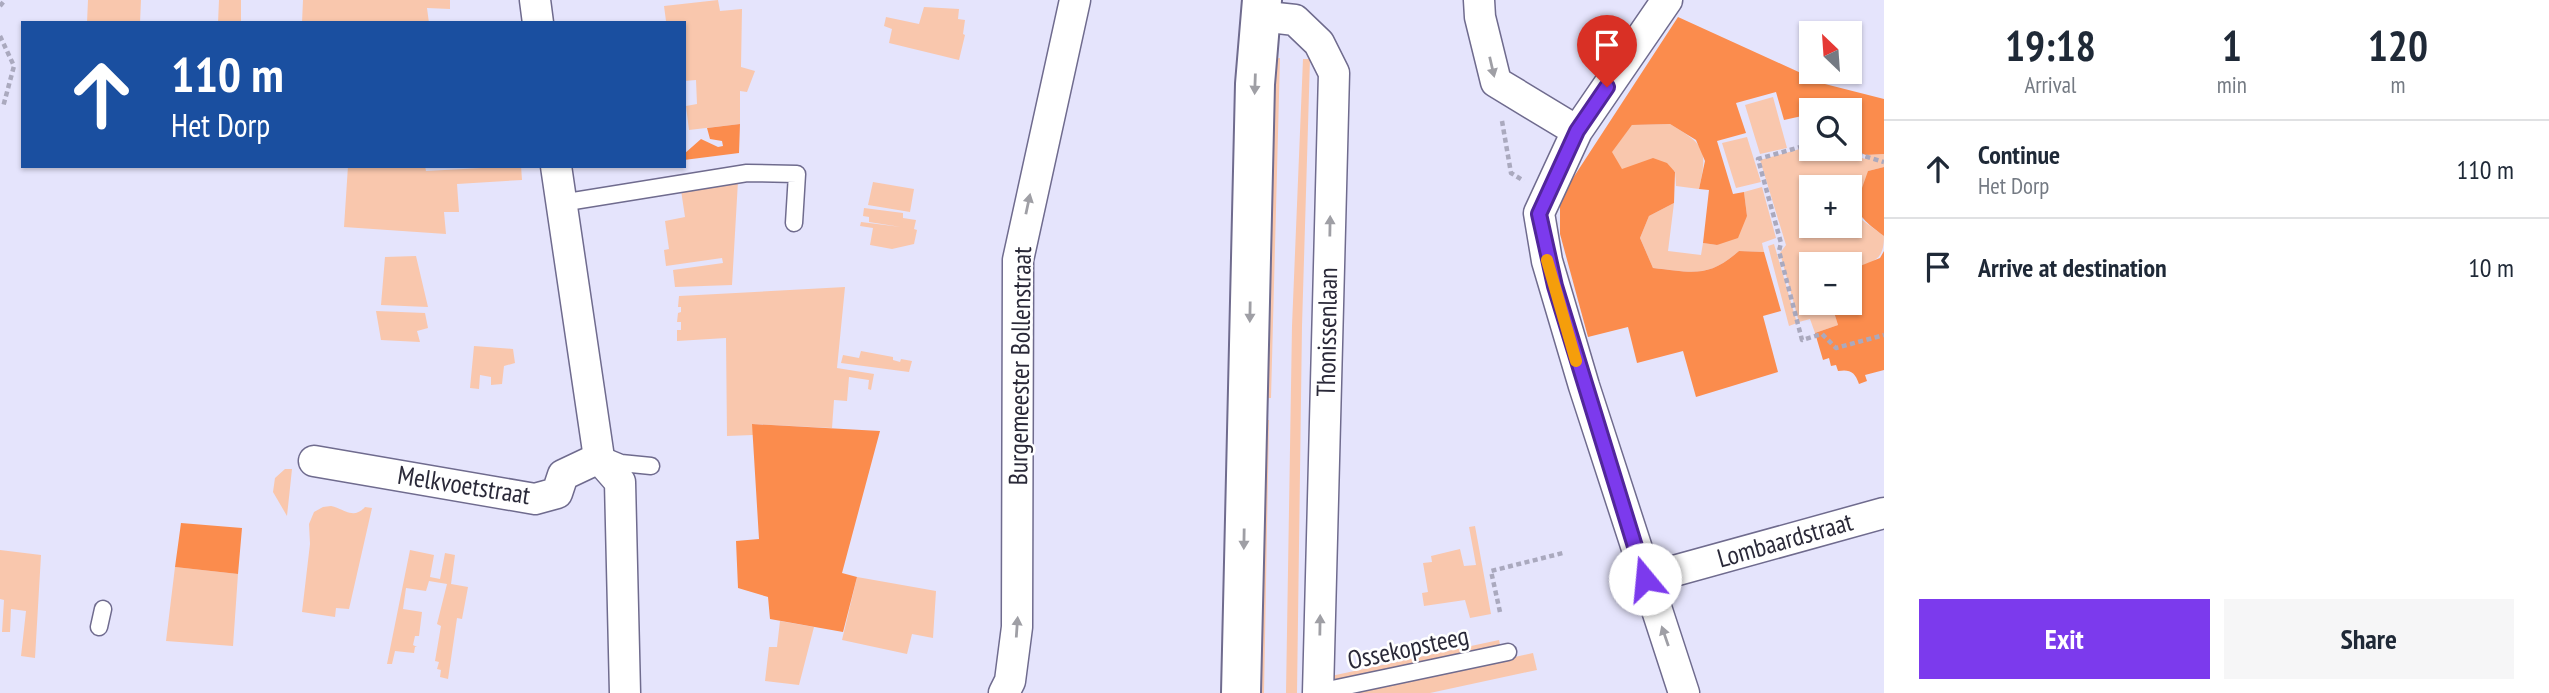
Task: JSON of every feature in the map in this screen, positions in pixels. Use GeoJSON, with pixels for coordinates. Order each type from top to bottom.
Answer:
{"type":"FeatureCollection","features":[{"type":"Feature","properties":{"kind":"main road","name":"Thonissenlaan"},"geometry":{"type":"LineString","coordinates":[[1241,693],[1255,84],[1260,8]]}},
{"type":"Feature","properties":{"kind":"street"},"geometry":{"type":"LineString","coordinates":[[535,0],[538,21]]}},
{"type":"Feature","properties":{"kind":"street","name":"Burgemeester Bollenstraat"},"geometry":{"type":"LineString","coordinates":[[1004,693],[1010,681],[1017,627],[1018,260],[1075,0]]}},
{"type":"Feature","properties":{"kind":"street"},"geometry":{"type":"LineString","coordinates":[[1479,0],[1480,17],[1496,82],[1577,131]]}},
{"type":"Feature","properties":{"kind":"street"},"geometry":{"type":"LineString","coordinates":[[1667,0],[1577,131],[1539,214],[1547,261],[1584,386],[1684,693]]}},
{"type":"Feature","properties":{"kind":"street","name":"Thonissenlaan"},"geometry":{"type":"LineString","coordinates":[[1260,8],[1295,20],[1319,43],[1334,73],[1318,692]]}},
{"type":"Feature","properties":{"kind":"street"},"geometry":{"type":"LineString","coordinates":[[556,168],[598,456],[620,482],[625,693]]}},
{"type":"Feature","properties":{"kind":"street","name":"Melkvoetstraat"},"geometry":{"type":"LineString","coordinates":[[314,460],[535,499],[557,493],[563,475],[598,456]]}},
{"type":"Feature","properties":{"kind":"street","name":"Lombaardstraat"},"geometry":{"type":"LineString","coordinates":[[1645,579],[1884,513]]}},
{"type":"Feature","properties":{"kind":"lane"},"geometry":{"type":"LineString","coordinates":[[561,203],[747,173],[797,174],[794,223]]}},
{"type":"Feature","properties":{"kind":"lane"},"geometry":{"type":"LineString","coordinates":[[598,456],[621,463],[651,466]]}},
{"type":"Feature","properties":{"kind":"lane"},"geometry":{"type":"LineString","coordinates":[[99,627],[103,609]]}},
{"type":"Feature","properties":{"kind":"lane","name":"Ossekopsteeg"},"geometry":{"type":"LineString","coordinates":[[1318,692],[1508,652]]}},
{"type":"Feature","properties":{"kind":"path"},"geometry":{"type":"LineString","coordinates":[[0,6],[5,0]]}},
{"type":"Feature","properties":{"kind":"path"},"geometry":{"type":"LineString","coordinates":[[0,36],[15,66],[3,107]]}},
{"type":"Feature","properties":{"kind":"path"},"geometry":{"type":"LineString","coordinates":[[1496,82],[1511,173],[1547,194]]}},
{"type":"Feature","properties":{"kind":"path"},"geometry":{"type":"LineString","coordinates":[[1799,148],[1758,159],[1781,243],[1779,251],[1802,340],[1822,334],[1836,348],[1884,335]]}},
{"type":"Feature","properties":{"kind":"path"},"geometry":{"type":"LineString","coordinates":[[1862,155],[1884,162]]}},
{"type":"Feature","properties":{"kind":"path","name":"Ossekopsteeg"},"geometry":{"type":"LineString","coordinates":[[1500,612],[1491,570],[1563,553]]}},
{"type":"Feature","properties":{"kind":"shaded area"},"geometry":{"type":"Polygon","coordinates":[[[88,0],[141,0],[140,21],[87,21],[88,0]]]}},
{"type":"Feature","properties":{"kind":"shaded area"},"geometry":{"type":"Polygon","coordinates":[[[219,0],[241,0],[241,21],[218,21],[219,0]]]}},
{"type":"Feature","properties":{"kind":"shaded area"},"geometry":{"type":"Polygon","coordinates":[[[303,0],[450,0],[450,9],[427,8],[429,21],[302,21],[303,0]]]}},
{"type":"Feature","properties":{"kind":"shaded area"},"geometry":{"type":"Polygon","coordinates":[[[718,0],[720,11],[742,9],[741,67],[755,71],[747,92],[740,91],[740,124],[689,130],[686,106],[697,104],[696,80],[686,81],[686,21],[666,21],[664,6],[718,0]]]}},
{"type":"Feature","properties":{"kind":"shaded area"},"geometry":{"type":"Polygon","coordinates":[[[924,7],[959,9],[958,19],[965,20],[965,35],[959,60],[889,43],[892,29],[884,26],[886,17],[919,24],[924,7]]]}},
{"type":"Feature","properties":{"kind":"shaded area"},"geometry":{"type":"Polygon","coordinates":[[[1678,17],[1799,72],[1799,84],[1825,84],[1884,99],[1884,154],[1866,155],[1862,154],[1862,98],[1799,98],[1799,117],[1784,120],[1776,92],[1736,103],[1746,133],[1717,141],[1733,194],[1744,192],[1747,216],[1738,238],[1717,245],[1703,243],[1709,190],[1699,189],[1705,161],[1696,140],[1670,124],[1632,125],[1612,152],[1622,169],[1653,158],[1667,163],[1675,172],[1674,203],[1649,216],[1640,238],[1653,268],[1708,270],[1739,251],[1764,252],[1781,311],[1763,316],[1778,372],[1696,397],[1683,351],[1637,363],[1628,327],[1588,337],[1560,234],[1560,198],[1678,17]]]}},
{"type":"Feature","properties":{"kind":"shaded area"},"geometry":{"type":"Polygon","coordinates":[[[1280,58],[1271,398],[1262,398],[1271,59],[1280,58]]]}},
{"type":"Feature","properties":{"kind":"shaded area"},"geometry":{"type":"Polygon","coordinates":[[[1303,59],[1310,59],[1302,326],[1297,693],[1286,693],[1292,326],[1303,59]]]}},
{"type":"Feature","properties":{"kind":"shaded area"},"geometry":{"type":"Polygon","coordinates":[[[1773,97],[1787,148],[1760,154],[1745,105],[1773,97]]]}},
{"type":"Feature","properties":{"kind":"shaded area"},"geometry":{"type":"Polygon","coordinates":[[[740,124],[739,153],[686,160],[686,152],[701,139],[718,147],[723,146],[722,141],[710,139],[707,128],[740,124]]]}},
{"type":"Feature","properties":{"kind":"shaded area"},"geometry":{"type":"Polygon","coordinates":[[[1670,124],[1691,137],[1701,149],[1703,165],[1699,189],[1676,186],[1675,171],[1622,170],[1611,152],[1632,125],[1670,124]]]}},
{"type":"Feature","properties":{"kind":"shaded area"},"geometry":{"type":"Polygon","coordinates":[[[1747,137],[1761,182],[1736,188],[1722,143],[1747,137]]]}},
{"type":"Feature","properties":{"kind":"shaded area"},"geometry":{"type":"Polygon","coordinates":[[[1799,149],[1799,161],[1862,161],[1866,155],[1884,154],[1884,167],[1868,171],[1862,220],[1884,236],[1879,256],[1862,265],[1862,252],[1799,252],[1799,315],[1835,315],[1838,325],[1815,333],[1810,319],[1799,322],[1780,253],[1786,245],[1760,160],[1799,149]]]}},
{"type":"Feature","properties":{"kind":"shaded area"},"geometry":{"type":"Polygon","coordinates":[[[1884,167],[1884,236],[1862,216],[1862,188],[1868,171],[1884,167]]]}},
{"type":"Feature","properties":{"kind":"shaded area"},"geometry":{"type":"Polygon","coordinates":[[[348,168],[425,168],[426,171],[521,168],[522,180],[457,184],[459,212],[444,212],[446,234],[344,227],[348,168]]]}},
{"type":"Feature","properties":{"kind":"shaded area"},"geometry":{"type":"Polygon","coordinates":[[[738,181],[732,285],[675,287],[673,270],[723,263],[722,258],[666,266],[664,250],[669,249],[665,221],[685,217],[681,190],[738,181]]]}},
{"type":"Feature","properties":{"kind":"shaded area"},"geometry":{"type":"Polygon","coordinates":[[[873,182],[914,189],[910,212],[868,205],[873,182]]]}},
{"type":"Feature","properties":{"kind":"shaded area"},"geometry":{"type":"Polygon","coordinates":[[[1762,187],[1776,238],[1762,243],[1764,252],[1739,251],[1718,266],[1699,272],[1653,268],[1640,238],[1649,216],[1674,203],[1668,251],[1701,255],[1703,243],[1717,245],[1747,216],[1744,192],[1762,187]]]}},
{"type":"Feature","properties":{"kind":"shaded area"},"geometry":{"type":"Polygon","coordinates":[[[864,208],[903,213],[903,218],[916,220],[914,244],[892,249],[870,245],[873,228],[860,226],[861,222],[901,227],[869,222],[869,217],[863,216],[864,208]]]}},
{"type":"Feature","properties":{"kind":"shaded area"},"geometry":{"type":"Polygon","coordinates":[[[1774,244],[1797,323],[1789,326],[1768,246],[1774,244]]]}},
{"type":"Feature","properties":{"kind":"shaded area"},"geometry":{"type":"Polygon","coordinates":[[[1884,251],[1884,370],[1865,375],[1867,381],[1859,384],[1852,372],[1838,371],[1836,365],[1831,366],[1829,358],[1823,360],[1815,333],[1838,325],[1835,315],[1862,315],[1862,265],[1880,258],[1884,251]]]}},
{"type":"Feature","properties":{"kind":"shaded area"},"geometry":{"type":"Polygon","coordinates":[[[416,256],[428,307],[381,305],[385,257],[416,256]]]}},
{"type":"Feature","properties":{"kind":"shaded area"},"geometry":{"type":"Polygon","coordinates":[[[845,287],[837,368],[874,374],[871,390],[868,389],[869,380],[849,377],[847,401],[834,400],[832,428],[753,424],[753,435],[727,436],[726,338],[677,341],[677,330],[681,330],[681,322],[677,322],[678,313],[681,312],[681,307],[678,307],[679,296],[845,287]]]}},
{"type":"Feature","properties":{"kind":"shaded area"},"geometry":{"type":"Polygon","coordinates":[[[376,311],[425,313],[428,328],[417,331],[420,342],[381,340],[376,311]]]}},
{"type":"Feature","properties":{"kind":"shaded area"},"geometry":{"type":"Polygon","coordinates":[[[474,346],[513,349],[515,363],[504,366],[502,384],[491,385],[491,377],[480,375],[479,389],[470,388],[474,346]]]}},
{"type":"Feature","properties":{"kind":"shaded area"},"geometry":{"type":"Polygon","coordinates":[[[861,351],[893,357],[893,360],[900,362],[901,359],[912,361],[909,372],[841,363],[843,355],[859,358],[861,351]]]}},
{"type":"Feature","properties":{"kind":"shaded area"},"geometry":{"type":"Polygon","coordinates":[[[1261,420],[1269,420],[1264,693],[1256,693],[1261,420]]]}},
{"type":"Feature","properties":{"kind":"shaded area"},"geometry":{"type":"Polygon","coordinates":[[[752,424],[880,431],[842,573],[857,577],[843,632],[770,619],[768,597],[738,588],[736,541],[759,539],[752,424]]]}},
{"type":"Feature","properties":{"kind":"shaded area"},"geometry":{"type":"Polygon","coordinates":[[[285,469],[292,469],[287,516],[273,492],[275,478],[285,469]]]}},
{"type":"Feature","properties":{"kind":"shaded area"},"geometry":{"type":"Polygon","coordinates":[[[331,506],[353,513],[365,507],[372,508],[349,609],[336,608],[335,617],[302,612],[310,544],[309,524],[314,512],[331,506]]]}},
{"type":"Feature","properties":{"kind":"shaded area"},"geometry":{"type":"Polygon","coordinates":[[[181,523],[242,528],[238,574],[175,567],[181,523]]]}},
{"type":"Feature","properties":{"kind":"shaded area"},"geometry":{"type":"Polygon","coordinates":[[[1475,526],[1491,614],[1470,618],[1465,600],[1424,606],[1422,593],[1428,592],[1423,563],[1432,562],[1431,556],[1460,549],[1464,566],[1476,565],[1469,527],[1475,526]]]}},
{"type":"Feature","properties":{"kind":"shaded area"},"geometry":{"type":"Polygon","coordinates":[[[0,550],[41,555],[35,658],[21,656],[26,611],[11,609],[10,632],[2,632],[4,600],[0,599],[0,550]]]}},
{"type":"Feature","properties":{"kind":"shaded area"},"geometry":{"type":"Polygon","coordinates":[[[410,550],[434,555],[430,577],[440,579],[445,553],[455,555],[451,584],[468,587],[462,619],[457,618],[448,679],[440,677],[441,670],[437,669],[439,662],[435,661],[441,626],[437,624],[447,584],[429,581],[426,591],[406,588],[403,609],[422,612],[419,636],[415,636],[413,645],[417,647],[414,653],[395,651],[392,664],[387,664],[410,550]]]}},
{"type":"Feature","properties":{"kind":"shaded area"},"geometry":{"type":"Polygon","coordinates":[[[175,567],[238,574],[233,646],[166,641],[175,567]]]}},
{"type":"Feature","properties":{"kind":"shaded area"},"geometry":{"type":"Polygon","coordinates":[[[857,577],[936,591],[933,638],[912,634],[907,654],[842,640],[857,577]]]}},
{"type":"Feature","properties":{"kind":"shaded area"},"geometry":{"type":"Polygon","coordinates":[[[780,621],[814,627],[799,685],[765,681],[769,647],[777,647],[780,621]]]}},
{"type":"Feature","properties":{"kind":"shaded area"},"geometry":{"type":"Polygon","coordinates":[[[1499,640],[1501,649],[1331,686],[1331,676],[1499,640]]]}},
{"type":"Feature","properties":{"kind":"shaded area"},"geometry":{"type":"Polygon","coordinates":[[[1533,653],[1537,670],[1430,693],[1354,693],[1533,653]]]}},
{"type":"Feature","properties":{"kind":"slow traffic"},"geometry":{"type":"LineString","coordinates":[[1547,260],[1576,361]]}},
{"type":"Feature","properties":{"kind":"route"},"geometry":{"type":"LineString","coordinates":[[1607,87],[1577,131],[1539,214],[1547,261],[1645,579]]}}]}
